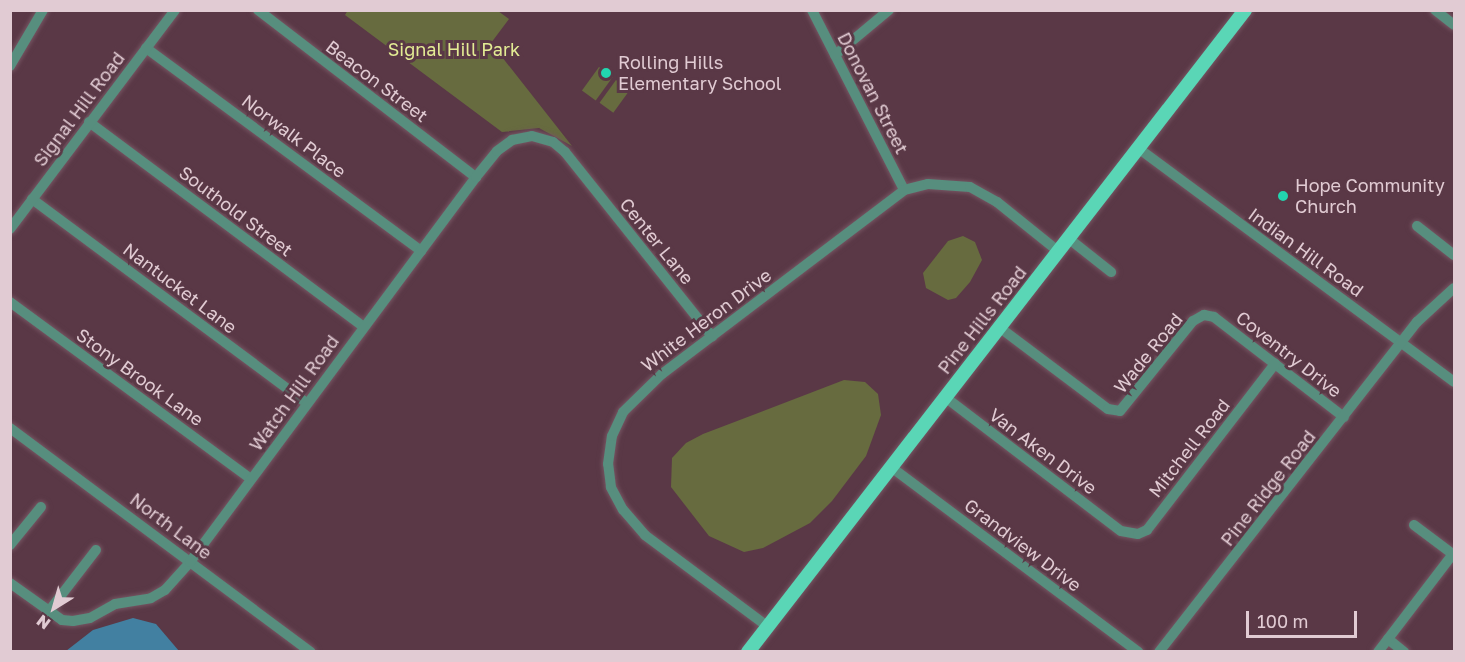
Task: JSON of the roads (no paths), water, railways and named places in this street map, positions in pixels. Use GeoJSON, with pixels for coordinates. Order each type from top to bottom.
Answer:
{"type":"FeatureCollection","features":[{"type":"Feature","properties":{"kind":"main road","name":"Pine Hills Road"},"geometry":{"type":"LineString","coordinates":[[748,651],[1245,10]]}},
{"type":"Feature","properties":{"kind":"street"},"geometry":{"type":"LineString","coordinates":[[10,66],[43,10]]}},
{"type":"Feature","properties":{"kind":"street","name":"Signal Hill Road"},"geometry":{"type":"LineString","coordinates":[[10,229],[175,10]]}},
{"type":"Feature","properties":{"kind":"street","name":"Beacon Street"},"geometry":{"type":"LineString","coordinates":[[258,10],[476,177]]}},
{"type":"Feature","properties":{"kind":"street","name":"Donovan Street"},"geometry":{"type":"LineString","coordinates":[[812,10],[904,190]]}},
{"type":"Feature","properties":{"kind":"street"},"geometry":{"type":"LineString","coordinates":[[835,55],[889,10]]}},
{"type":"Feature","properties":{"kind":"street"},"geometry":{"type":"LineString","coordinates":[[1435,10],[1455,25]]}},
{"type":"Feature","properties":{"kind":"street","name":"Norwalk Place"},"geometry":{"type":"LineString","coordinates":[[147,48],[421,251]]}},
{"type":"Feature","properties":{"kind":"street","name":"Southold Street"},"geometry":{"type":"LineString","coordinates":[[89,122],[363,326]]}},
{"type":"Feature","properties":{"kind":"street","name":"Watch Hill Road"},"geometry":{"type":"LineString","coordinates":[[10,583],[49,611],[73,621],[90,618],[115,604],[151,598],[165,590],[190,562],[363,326],[497,151],[512,140],[532,136],[553,142],[576,166]]}},
{"type":"Feature","properties":{"kind":"street","name":"Indian Hill Road"},"geometry":{"type":"LineString","coordinates":[[1138,148],[1455,382]]}},
{"type":"Feature","properties":{"kind":"street","name":"Center Lane"},"geometry":{"type":"LineString","coordinates":[[576,166],[712,336]]}},
{"type":"Feature","properties":{"kind":"street","name":"White Heron Drive"},"geometry":{"type":"LineString","coordinates":[[767,626],[645,535],[623,510],[610,487],[610,445],[623,412],[643,390],[904,190],[939,183],[970,187],[997,202],[1058,251]]}},
{"type":"Feature","properties":{"kind":"street","name":"Nantucket Lane"},"geometry":{"type":"LineString","coordinates":[[32,199],[307,403]]}},
{"type":"Feature","properties":{"kind":"street"},"geometry":{"type":"LineString","coordinates":[[1417,226],[1455,255]]}},
{"type":"Feature","properties":{"kind":"street"},"geometry":{"type":"LineString","coordinates":[[1068,238],[1111,272]]}},
{"type":"Feature","properties":{"kind":"street","name":"Pine Ridge Road"},"geometry":{"type":"LineString","coordinates":[[1159,651],[1401,343],[1455,288]]}},
{"type":"Feature","properties":{"kind":"street","name":"Stony Brook Lane"},"geometry":{"type":"LineString","coordinates":[[10,302],[251,479]]}},
{"type":"Feature","properties":{"kind":"street","name":"Wade Road"},"geometry":{"type":"LineString","coordinates":[[999,327],[1108,410],[1120,411],[1128,405],[1193,321],[1204,315],[1214,317]]}},
{"type":"Feature","properties":{"kind":"street","name":"Coventry Drive"},"geometry":{"type":"LineString","coordinates":[[1214,317],[1344,417]]}},
{"type":"Feature","properties":{"kind":"street","name":"Mitchell Road"},"geometry":{"type":"LineString","coordinates":[[1121,531],[1131,535],[1147,530],[1275,364]]}},
{"type":"Feature","properties":{"kind":"street","name":"Van Aken Drive"},"geometry":{"type":"LineString","coordinates":[[945,397],[1121,531]]}},
{"type":"Feature","properties":{"kind":"street","name":"North Lane"},"geometry":{"type":"LineString","coordinates":[[10,428],[311,651]]}},
{"type":"Feature","properties":{"kind":"street","name":"Grandview Drive"},"geometry":{"type":"LineString","coordinates":[[891,467],[1137,651]]}},
{"type":"Feature","properties":{"kind":"street"},"geometry":{"type":"LineString","coordinates":[[10,545],[41,507]]}},
{"type":"Feature","properties":{"kind":"street"},"geometry":{"type":"LineString","coordinates":[[1378,651],[1454,555],[1414,525]]}},
{"type":"Feature","properties":{"kind":"street"},"geometry":{"type":"LineString","coordinates":[[49,611],[96,550]]}},
{"type":"Feature","properties":{"kind":"street"},"geometry":{"type":"LineString","coordinates":[[1388,639],[1404,651]]}},
{"type":"Feature","properties":{"kind":"water"},"geometry":{"type":"Polygon","coordinates":[[[133,618],[156,624],[179,651],[66,651],[93,630],[133,618]]]}},
{"type":"Feature","properties":{"kind":"place","name":"Rolling Hills Elementary School"},"geometry":{"type":"Point","coordinates":[606,73]}},
{"type":"Feature","properties":{"kind":"place","name":"Hope Community Church"},"geometry":{"type":"Point","coordinates":[1283,196]}},
{"type":"Feature","properties":{"kind":"park label","name":"Signal Hill Park"},"geometry":{"type":"Point","coordinates":[454,49]}}]}
